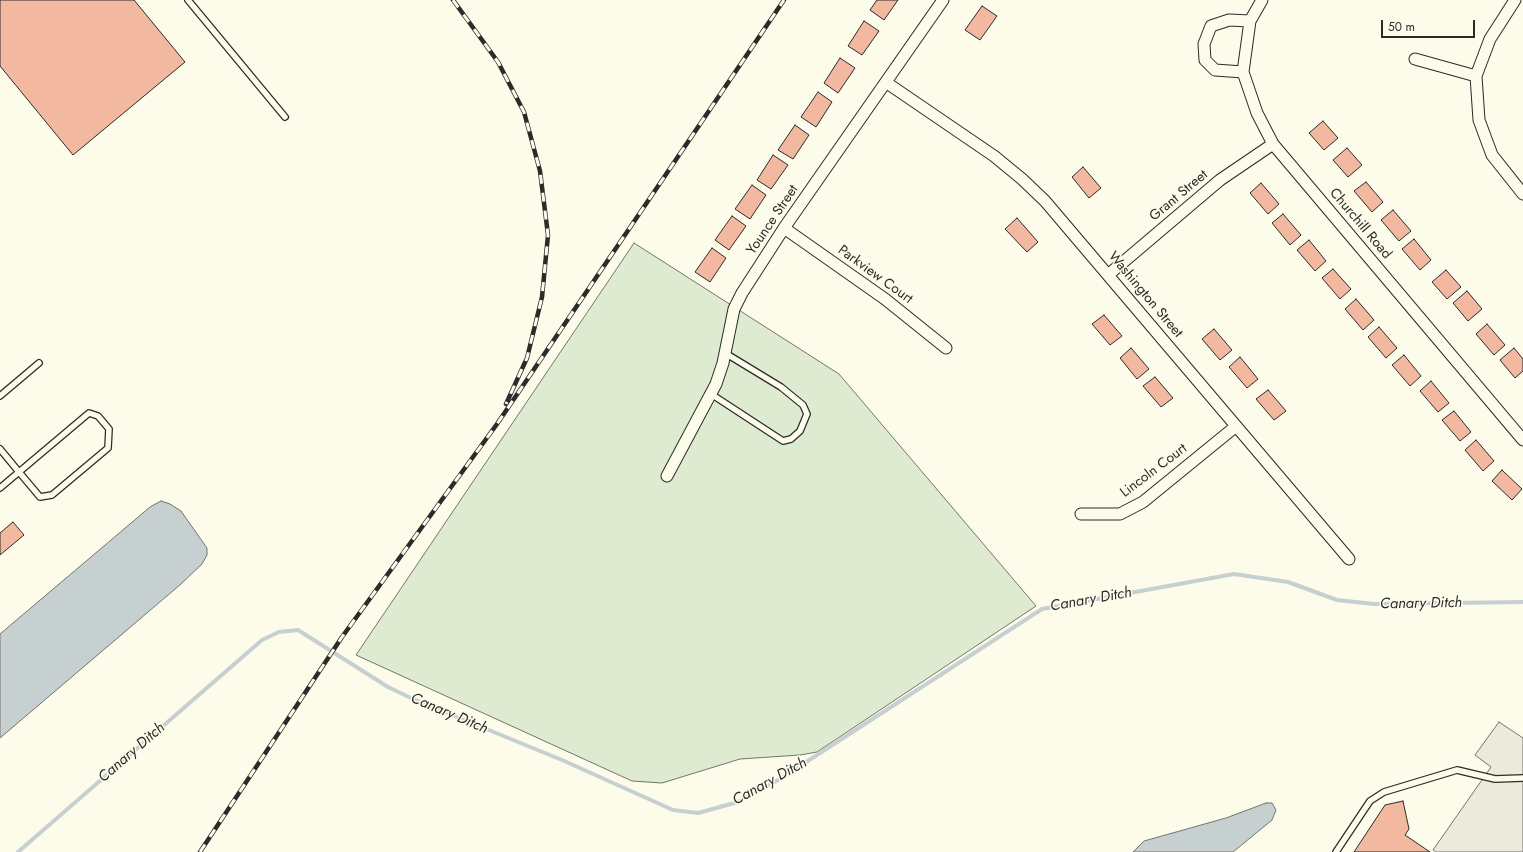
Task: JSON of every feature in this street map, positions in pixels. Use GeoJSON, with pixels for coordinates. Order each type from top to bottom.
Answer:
{"type":"FeatureCollection","features":[{"type":"Feature","properties":{"kind":"street","name":"Younce Street"},"geometry":{"type":"LineString","coordinates":[[667,476],[716,384],[725,353],[734,309],[742,293],[784,228],[887,83],[943,0]]}},
{"type":"Feature","properties":{"kind":"street","name":"Churchill Road"},"geometry":{"type":"LineString","coordinates":[[1262,0],[1250,21],[1243,72],[1257,113],[1273,144],[1523,440]]}},
{"type":"Feature","properties":{"kind":"street"},"geometry":{"type":"LineString","coordinates":[[1515,0],[1490,40],[1476,76],[1479,120],[1492,155],[1523,194]]}},
{"type":"Feature","properties":{"kind":"street"},"geometry":{"type":"LineString","coordinates":[[1243,72],[1215,70],[1205,60],[1204,44],[1211,26],[1229,20],[1250,21]]}},
{"type":"Feature","properties":{"kind":"street"},"geometry":{"type":"LineString","coordinates":[[1415,59],[1476,76]]}},
{"type":"Feature","properties":{"kind":"street","name":"Washington Street"},"geometry":{"type":"LineString","coordinates":[[887,83],[976,143],[1022,179],[1068,226],[1235,427],[1349,560]]}},
{"type":"Feature","properties":{"kind":"street","name":"Grant Street"},"geometry":{"type":"LineString","coordinates":[[1108,274],[1220,180],[1273,144]]}},
{"type":"Feature","properties":{"kind":"street","name":"Parkview Court"},"geometry":{"type":"LineString","coordinates":[[784,228],[885,299],[946,348]]}},
{"type":"Feature","properties":{"kind":"street","name":"Lincoln Court"},"geometry":{"type":"LineString","coordinates":[[1080,514],[1120,514],[1143,502],[1235,427]]}},
{"type":"Feature","properties":{"kind":"lane"},"geometry":{"type":"LineString","coordinates":[[188,0],[285,117]]}},
{"type":"Feature","properties":{"kind":"lane"},"geometry":{"type":"LineString","coordinates":[[711,394],[784,441],[800,431],[807,414],[803,405],[780,387],[725,353]]}},
{"type":"Feature","properties":{"kind":"lane"},"geometry":{"type":"LineString","coordinates":[[0,396],[39,363]]}},
{"type":"Feature","properties":{"kind":"lane"},"geometry":{"type":"LineString","coordinates":[[0,449],[19,472],[40,497],[52,495],[108,448],[109,429],[98,416],[89,413],[19,472],[0,488]]}},
{"type":"Feature","properties":{"kind":"lane"},"geometry":{"type":"LineString","coordinates":[[1336,852],[1370,801],[1384,792],[1457,770],[1495,779],[1523,778]]}},
{"type":"Feature","properties":{"kind":"green space"},"geometry":{"type":"Polygon","coordinates":[[[634,243],[839,374],[1036,606],[817,752],[800,755],[740,759],[662,783],[632,781],[356,655],[634,243]]]}},
{"type":"Feature","properties":{"kind":"shaded area"},"geometry":{"type":"Polygon","coordinates":[[[161,501],[170,504],[181,511],[207,548],[207,555],[202,564],[181,584],[0,738],[0,634],[150,507],[161,501]]]}},
{"type":"Feature","properties":{"kind":"shaded area"},"geometry":{"type":"Polygon","coordinates":[[[1499,722],[1523,738],[1523,852],[1436,852],[1433,850],[1491,767],[1475,755],[1499,722]]]}},
{"type":"Feature","properties":{"kind":"shaded area"},"geometry":{"type":"Polygon","coordinates":[[[1266,803],[1272,803],[1276,810],[1272,820],[1233,852],[1133,852],[1144,841],[1226,818],[1266,803]]]}},
{"type":"Feature","properties":{"kind":"building"},"geometry":{"type":"Polygon","coordinates":[[[0,0],[134,0],[185,62],[73,155],[0,66],[0,0]]]}},
{"type":"Feature","properties":{"kind":"building"},"geometry":{"type":"Polygon","coordinates":[[[877,0],[898,0],[884,20],[870,10],[877,0]]]}},
{"type":"Feature","properties":{"kind":"building"},"geometry":{"type":"Polygon","coordinates":[[[982,6],[997,16],[980,40],[965,30],[982,6]]]}},
{"type":"Feature","properties":{"kind":"building"},"geometry":{"type":"Polygon","coordinates":[[[864,21],[879,31],[862,55],[848,46],[864,21]]]}},
{"type":"Feature","properties":{"kind":"building"},"geometry":{"type":"Polygon","coordinates":[[[840,58],[855,68],[838,93],[824,83],[840,58]]]}},
{"type":"Feature","properties":{"kind":"building"},"geometry":{"type":"Polygon","coordinates":[[[818,92],[832,102],[816,127],[801,117],[818,92]]]}},
{"type":"Feature","properties":{"kind":"building"},"geometry":{"type":"Polygon","coordinates":[[[1323,121],[1338,138],[1324,150],[1309,133],[1323,121]]]}},
{"type":"Feature","properties":{"kind":"building"},"geometry":{"type":"Polygon","coordinates":[[[795,125],[809,135],[793,159],[778,150],[795,125]]]}},
{"type":"Feature","properties":{"kind":"building"},"geometry":{"type":"Polygon","coordinates":[[[1347,148],[1362,165],[1348,177],[1333,160],[1347,148]]]}},
{"type":"Feature","properties":{"kind":"building"},"geometry":{"type":"Polygon","coordinates":[[[773,155],[788,165],[771,189],[757,180],[773,155]]]}},
{"type":"Feature","properties":{"kind":"building"},"geometry":{"type":"Polygon","coordinates":[[[1083,167],[1101,188],[1089,198],[1072,177],[1083,167]]]}},
{"type":"Feature","properties":{"kind":"building"},"geometry":{"type":"Polygon","coordinates":[[[1366,182],[1383,202],[1372,212],[1354,191],[1366,182]]]}},
{"type":"Feature","properties":{"kind":"building"},"geometry":{"type":"Polygon","coordinates":[[[1261,183],[1279,204],[1268,214],[1250,193],[1261,183]]]}},
{"type":"Feature","properties":{"kind":"building"},"geometry":{"type":"Polygon","coordinates":[[[752,185],[766,195],[750,219],[735,209],[752,185]]]}},
{"type":"Feature","properties":{"kind":"building"},"geometry":{"type":"Polygon","coordinates":[[[1393,210],[1411,231],[1399,241],[1381,220],[1393,210]]]}},
{"type":"Feature","properties":{"kind":"building"},"geometry":{"type":"Polygon","coordinates":[[[1283,214],[1301,235],[1290,245],[1272,223],[1283,214]]]}},
{"type":"Feature","properties":{"kind":"building"},"geometry":{"type":"Polygon","coordinates":[[[732,216],[746,226],[729,250],[715,240],[732,216]]]}},
{"type":"Feature","properties":{"kind":"building"},"geometry":{"type":"Polygon","coordinates":[[[1017,218],[1038,242],[1027,252],[1005,229],[1017,218]]]}},
{"type":"Feature","properties":{"kind":"building"},"geometry":{"type":"Polygon","coordinates":[[[1414,239],[1431,260],[1420,270],[1402,249],[1414,239]]]}},
{"type":"Feature","properties":{"kind":"building"},"geometry":{"type":"Polygon","coordinates":[[[1309,240],[1326,261],[1315,271],[1297,250],[1309,240]]]}},
{"type":"Feature","properties":{"kind":"building"},"geometry":{"type":"Polygon","coordinates":[[[712,248],[726,258],[710,282],[695,272],[712,248]]]}},
{"type":"Feature","properties":{"kind":"building"},"geometry":{"type":"Polygon","coordinates":[[[1333,269],[1351,289],[1340,299],[1322,278],[1333,269]]]}},
{"type":"Feature","properties":{"kind":"building"},"geometry":{"type":"Polygon","coordinates":[[[1446,270],[1461,287],[1447,299],[1432,282],[1446,270]]]}},
{"type":"Feature","properties":{"kind":"building"},"geometry":{"type":"Polygon","coordinates":[[[1467,291],[1482,309],[1468,321],[1453,303],[1467,291]]]}},
{"type":"Feature","properties":{"kind":"building"},"geometry":{"type":"Polygon","coordinates":[[[1356,299],[1374,320],[1363,330],[1345,309],[1356,299]]]}},
{"type":"Feature","properties":{"kind":"building"},"geometry":{"type":"Polygon","coordinates":[[[1104,315],[1122,336],[1110,345],[1092,324],[1104,315]]]}},
{"type":"Feature","properties":{"kind":"building"},"geometry":{"type":"Polygon","coordinates":[[[1487,324],[1505,345],[1494,355],[1476,334],[1487,324]]]}},
{"type":"Feature","properties":{"kind":"building"},"geometry":{"type":"Polygon","coordinates":[[[1379,327],[1397,348],[1386,358],[1368,337],[1379,327]]]}},
{"type":"Feature","properties":{"kind":"building"},"geometry":{"type":"Polygon","coordinates":[[[1214,329],[1232,350],[1220,360],[1202,339],[1214,329]]]}},
{"type":"Feature","properties":{"kind":"building"},"geometry":{"type":"Polygon","coordinates":[[[1131,348],[1149,369],[1137,379],[1120,358],[1131,348]]]}},
{"type":"Feature","properties":{"kind":"building"},"geometry":{"type":"Polygon","coordinates":[[[1514,348],[1523,359],[1523,371],[1515,378],[1500,360],[1514,348]]]}},
{"type":"Feature","properties":{"kind":"building"},"geometry":{"type":"Polygon","coordinates":[[[1404,355],[1421,376],[1410,386],[1392,365],[1404,355]]]}},
{"type":"Feature","properties":{"kind":"building"},"geometry":{"type":"Polygon","coordinates":[[[1240,357],[1258,379],[1247,388],[1229,367],[1240,357]]]}},
{"type":"Feature","properties":{"kind":"building"},"geometry":{"type":"Polygon","coordinates":[[[1155,377],[1173,398],[1161,407],[1143,386],[1155,377]]]}},
{"type":"Feature","properties":{"kind":"building"},"geometry":{"type":"Polygon","coordinates":[[[1431,381],[1449,403],[1438,412],[1420,391],[1431,381]]]}},
{"type":"Feature","properties":{"kind":"building"},"geometry":{"type":"Polygon","coordinates":[[[1268,390],[1286,411],[1274,420],[1256,399],[1268,390]]]}},
{"type":"Feature","properties":{"kind":"building"},"geometry":{"type":"Polygon","coordinates":[[[1454,411],[1471,432],[1460,441],[1442,420],[1454,411]]]}},
{"type":"Feature","properties":{"kind":"building"},"geometry":{"type":"Polygon","coordinates":[[[1476,440],[1494,461],[1483,471],[1465,450],[1476,440]]]}},
{"type":"Feature","properties":{"kind":"building"},"geometry":{"type":"Polygon","coordinates":[[[1502,470],[1522,489],[1512,500],[1492,481],[1502,470]]]}},
{"type":"Feature","properties":{"kind":"building"},"geometry":{"type":"Polygon","coordinates":[[[13,522],[24,535],[0,555],[0,533],[13,522]]]}},
{"type":"Feature","properties":{"kind":"building"},"geometry":{"type":"Polygon","coordinates":[[[1403,801],[1409,829],[1405,835],[1430,852],[1354,852],[1385,805],[1403,801]]]}},
{"type":"Feature","properties":{"kind":"waterway","name":"Canary Ditch"},"geometry":{"type":"LineString","coordinates":[[18,852],[262,640],[279,632],[298,630],[388,687],[413,699],[562,760],[673,810],[698,813],[738,802],[780,779],[1042,609],[1234,574],[1288,582],[1337,600],[1374,604],[1523,602]]}},
{"type":"Feature","properties":{"kind":"railway"},"geometry":{"type":"LineString","coordinates":[[453,0],[498,62],[524,112],[540,171],[548,235],[542,297],[527,358],[506,404]]}},
{"type":"Feature","properties":{"kind":"railway"},"geometry":{"type":"LineString","coordinates":[[200,852],[342,637],[497,424],[784,0]]}}]}
